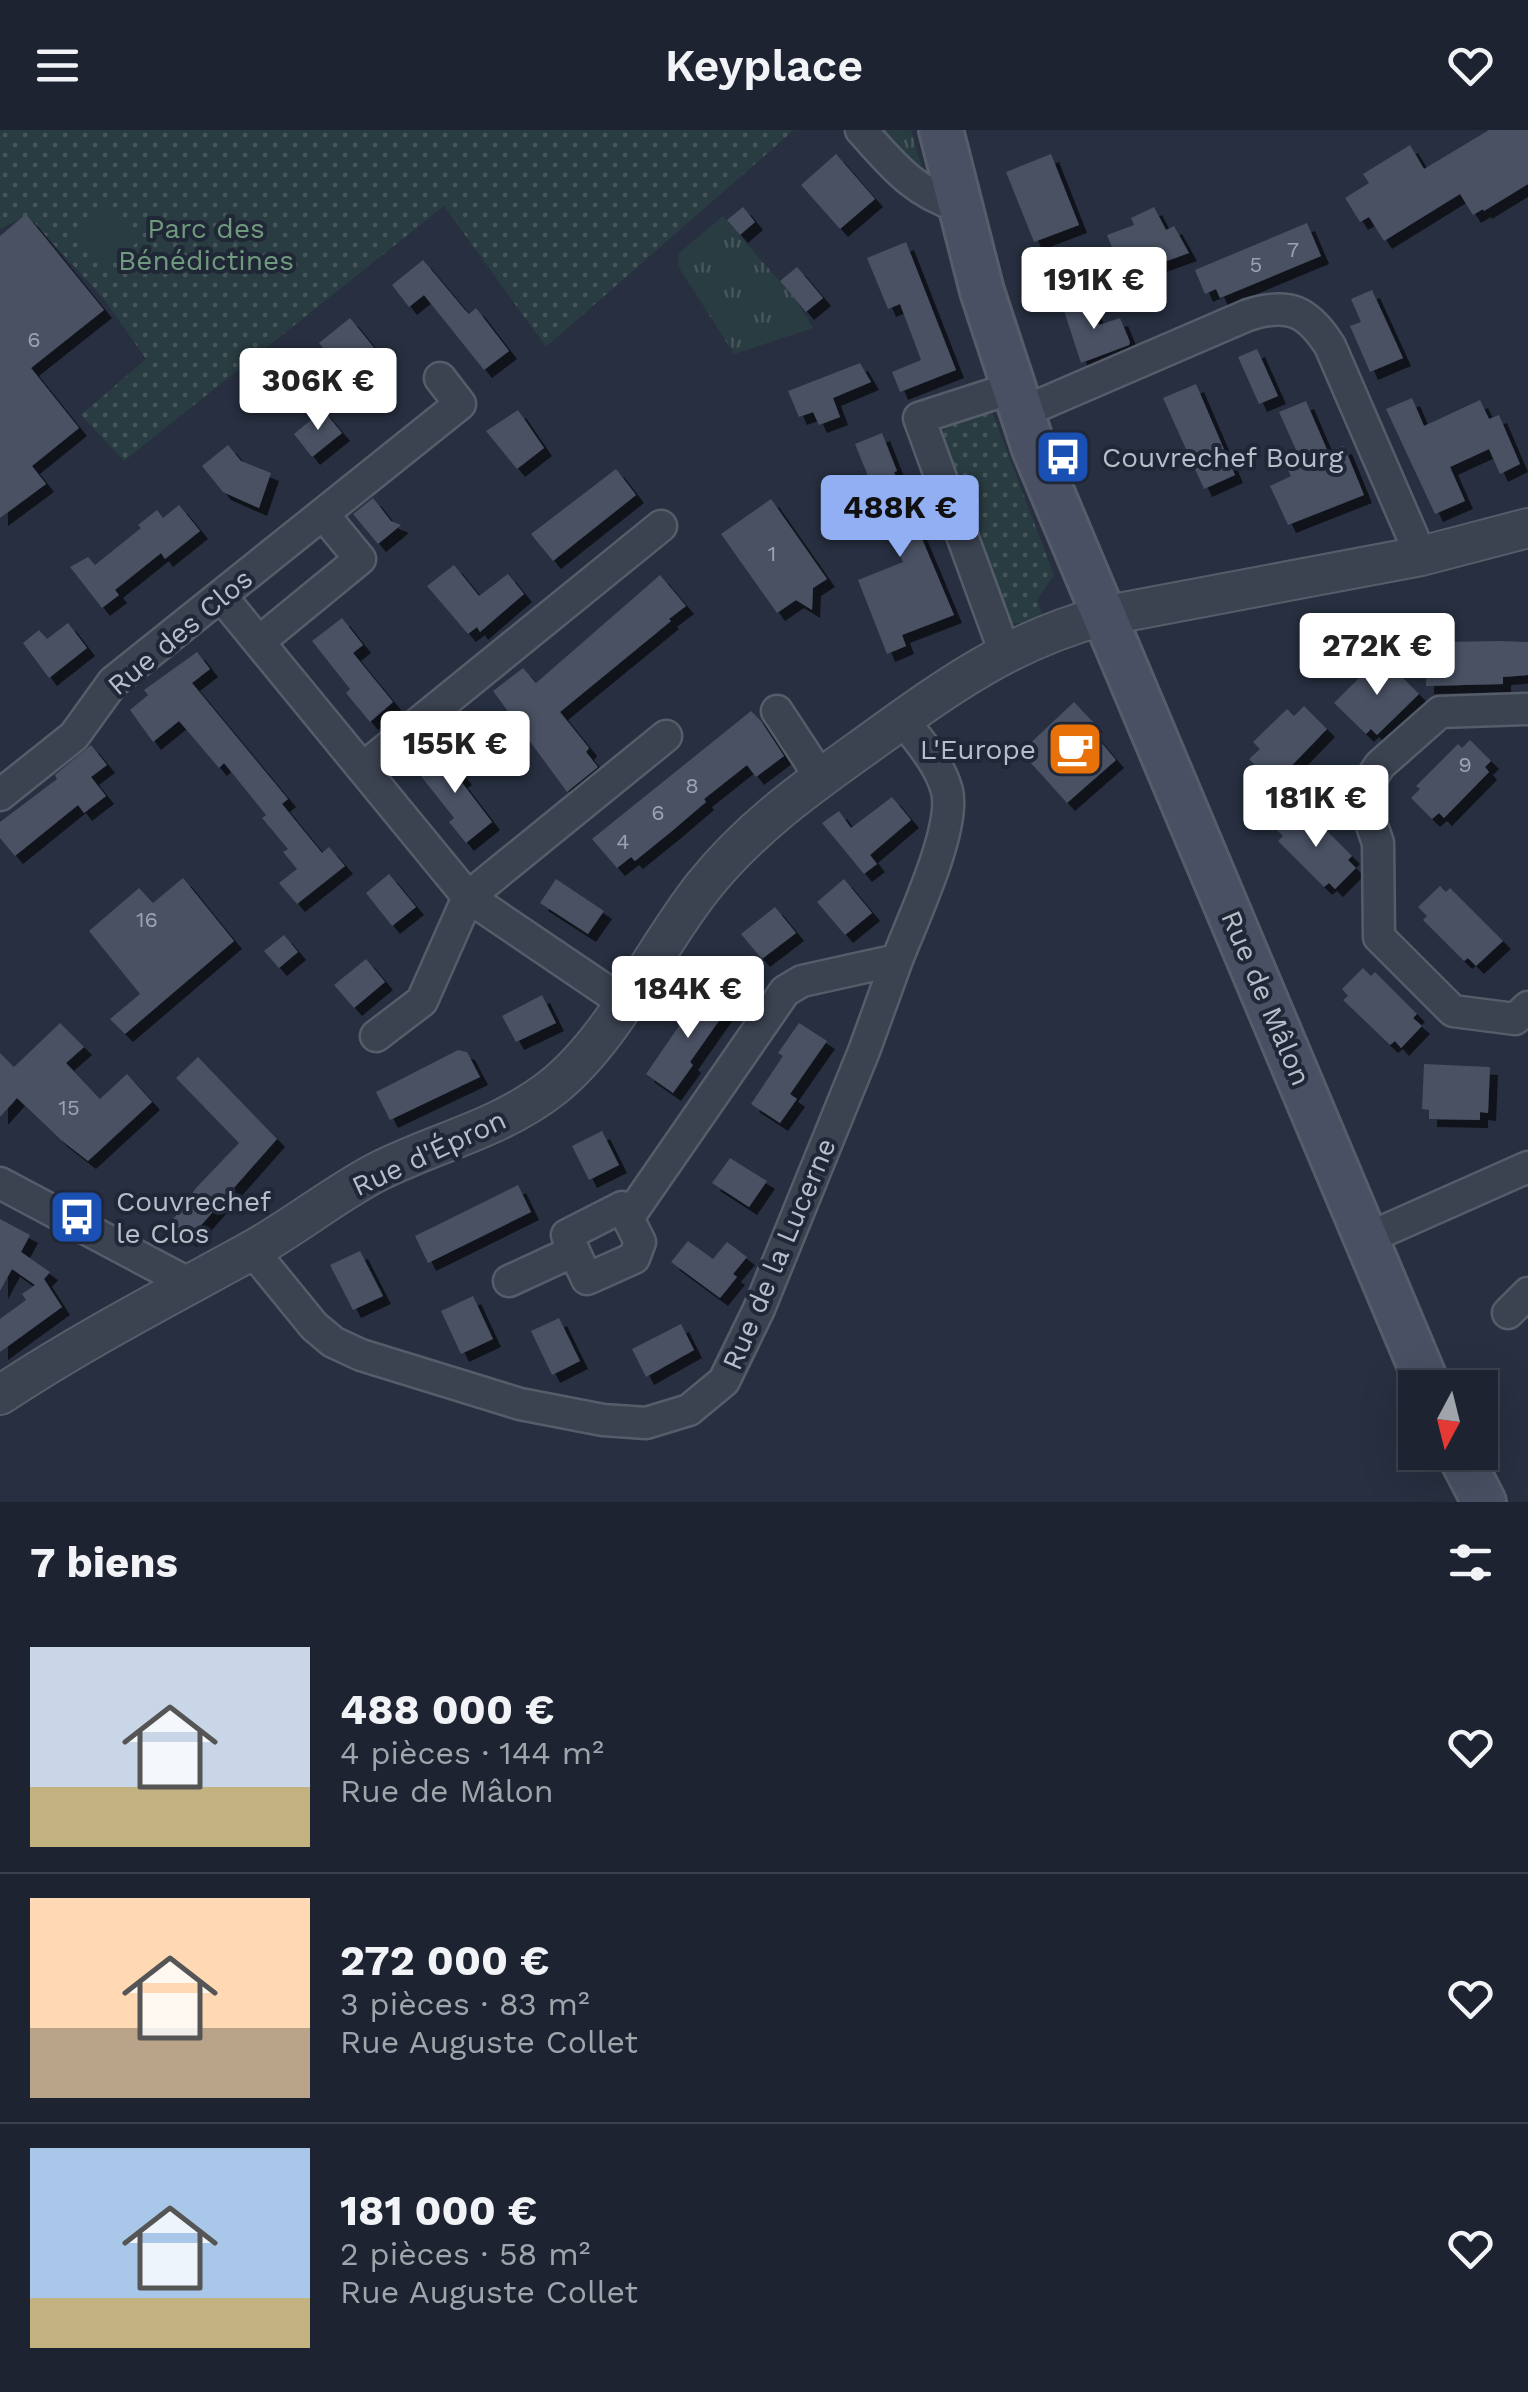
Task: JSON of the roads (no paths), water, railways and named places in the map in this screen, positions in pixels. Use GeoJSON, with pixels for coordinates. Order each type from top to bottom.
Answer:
{"type":"FeatureCollection","features":[{"type":"Feature","properties":{"kind":"main road","name":"Rue de Mâlon"},"geometry":{"type":"LineString","coordinates":[[941,130],[958,206],[1016,400],[1422,1370]]}},
{"type":"Feature","properties":{"kind":"main road"},"geometry":{"type":"LineString","coordinates":[[1467,1470],[1484,1502]]}},
{"type":"Feature","properties":{"kind":"street"},"geometry":{"type":"LineString","coordinates":[[862,130],[898,172],[923,193],[958,206]]}},
{"type":"Feature","properties":{"kind":"street"},"geometry":{"type":"LineString","coordinates":[[1005,653],[919,418],[1016,400],[1266,309],[1298,312],[1316,323],[1330,346],[1421,556]]}},
{"type":"Feature","properties":{"kind":"street","name":"Rue des Clos"},"geometry":{"type":"LineString","coordinates":[[0,796],[74,736],[113,682],[460,404],[440,378]]}},
{"type":"Feature","properties":{"kind":"street"},"geometry":{"type":"LineString","coordinates":[[260,641],[360,559],[323,514]]}},
{"type":"Feature","properties":{"kind":"street"},"geometry":{"type":"LineString","coordinates":[[363,768],[661,526]]}},
{"type":"Feature","properties":{"kind":"street","name":"Rue d'Épron"},"geometry":{"type":"LineString","coordinates":[[0,1394],[188,1283],[252,1250],[378,1172],[501,1121],[555,1085],[586,1054],[725,859],[760,824],[951,684],[1005,653],[1059,628],[1104,616],[1421,556],[1528,528]]}},
{"type":"Feature","properties":{"kind":"street"},"geometry":{"type":"LineString","coordinates":[[221,596],[468,898],[623,1002]]}},
{"type":"Feature","properties":{"kind":"street"},"geometry":{"type":"LineString","coordinates":[[777,710],[821,778]]}},
{"type":"Feature","properties":{"kind":"street"},"geometry":{"type":"LineString","coordinates":[[1528,710],[1440,712],[1380,765],[1361,794],[1378,843],[1379,938],[1454,1011],[1516,1019],[1528,1007]]}},
{"type":"Feature","properties":{"kind":"street","name":"Rue de la Lucerne"},"geometry":{"type":"LineString","coordinates":[[252,1250],[314,1326],[333,1342],[362,1355],[520,1404],[603,1420],[646,1423],[690,1410],[724,1381],[759,1309],[864,1050],[948,819],[942,777],[902,719]]}},
{"type":"Feature","properties":{"kind":"street"},"geometry":{"type":"LineString","coordinates":[[376,1036],[422,1001],[468,898],[666,736]]}},
{"type":"Feature","properties":{"kind":"street"},"geometry":{"type":"LineString","coordinates":[[628,1218],[785,991],[802,981],[897,960]]}},
{"type":"Feature","properties":{"kind":"street"},"geometry":{"type":"LineString","coordinates":[[1368,1238],[1528,1167]]}},
{"type":"Feature","properties":{"kind":"street"},"geometry":{"type":"LineString","coordinates":[[0,1183],[188,1283]]}},
{"type":"Feature","properties":{"kind":"street"},"geometry":{"type":"LineString","coordinates":[[622,1208],[628,1218],[640,1242],[634,1258],[587,1280],[568,1234],[622,1208]]}},
{"type":"Feature","properties":{"kind":"street"},"geometry":{"type":"LineString","coordinates":[[509,1281],[574,1252]]}},
{"type":"Feature","properties":{"kind":"place","name":"Couvrechef Bourg"},"geometry":{"type":"Point","coordinates":[1063,457]}},
{"type":"Feature","properties":{"kind":"place","name":"L'Europe"},"geometry":{"type":"Point","coordinates":[1075,749]}},
{"type":"Feature","properties":{"kind":"place","name":"Couvrechef le Clos"},"geometry":{"type":"Point","coordinates":[77,1217]}},
{"type":"Feature","properties":{"kind":"park label","name":"Parc des Bénédictines"},"geometry":{"type":"Point","coordinates":[206,244]}}]}
